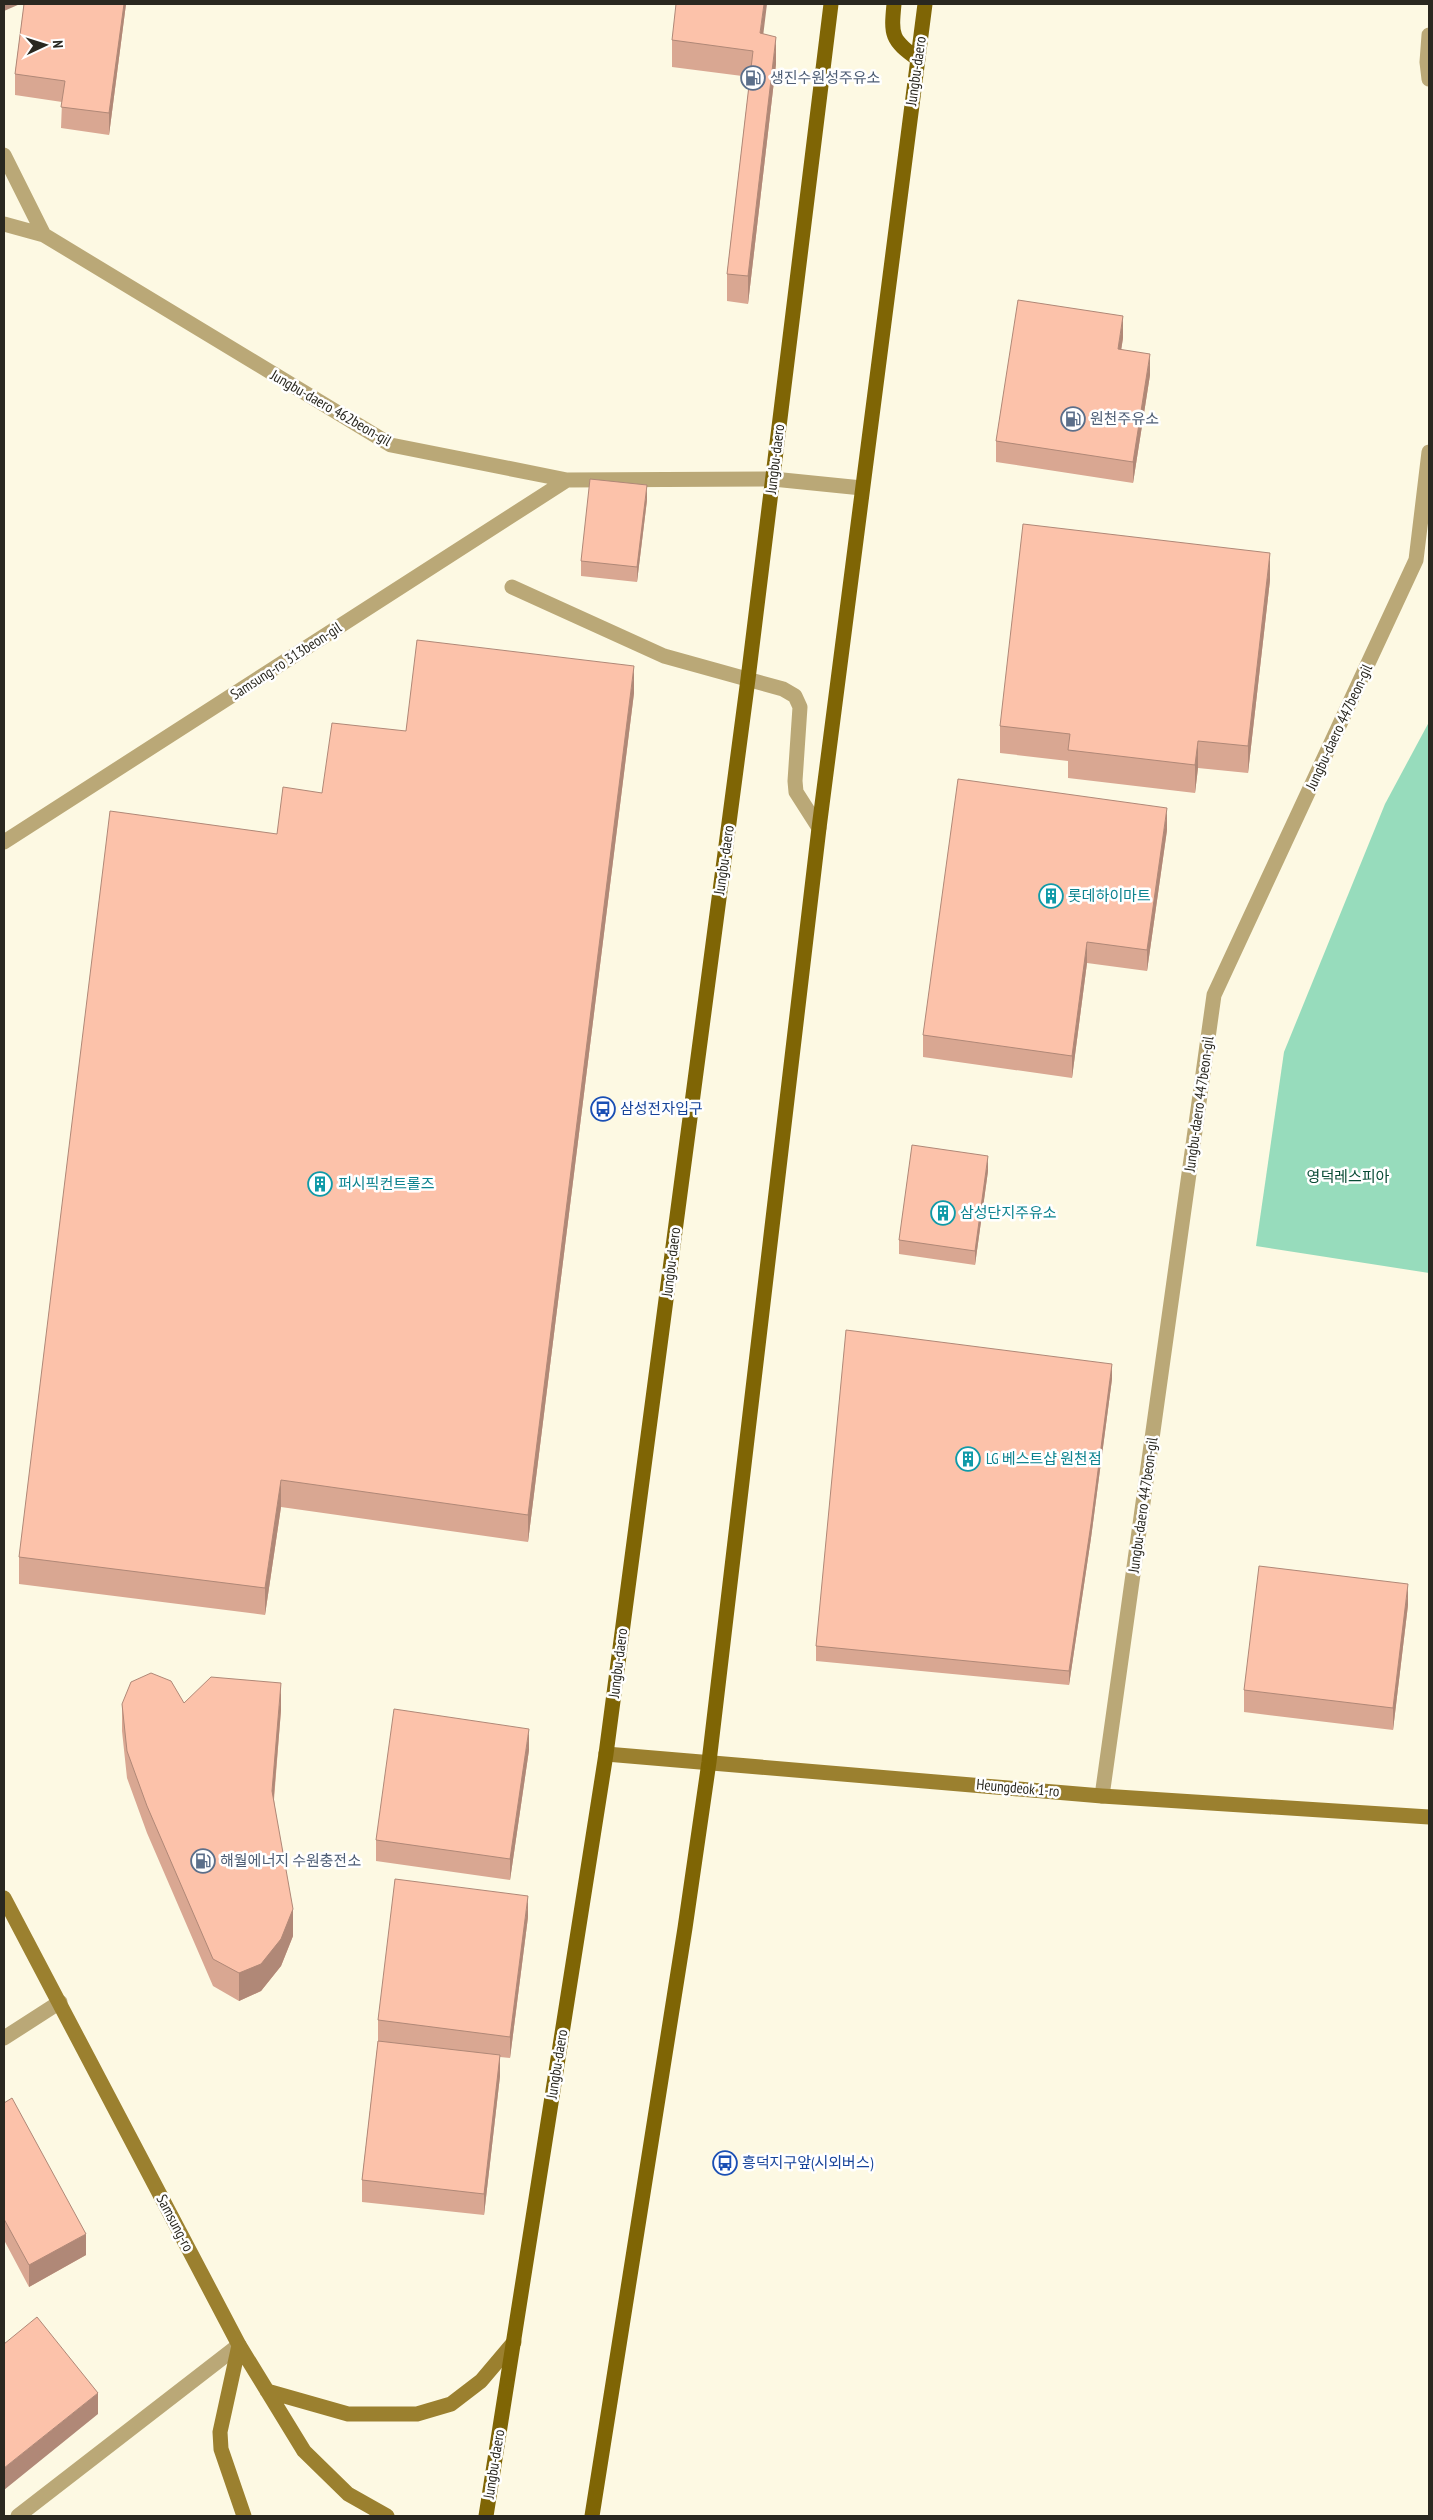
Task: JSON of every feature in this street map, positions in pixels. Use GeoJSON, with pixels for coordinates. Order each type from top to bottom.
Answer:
{"type":"FeatureCollection","features":[{"type":"Feature","properties":{"kind":"main road","name":"Jungbu-daero"},"geometry":{"type":"LineString","coordinates":[[486,2516],[606,1754],[748,678],[831,4]]}},
{"type":"Feature","properties":{"kind":"main road"},"geometry":{"type":"LineString","coordinates":[[894,4],[891,29],[901,47],[918,58]]}},
{"type":"Feature","properties":{"kind":"main road","name":"Jungbu-daero"},"geometry":{"type":"LineString","coordinates":[[592,2516],[684,1938],[708,1762],[820,828],[925,4]]}},
{"type":"Feature","properties":{"kind":"street"},"geometry":{"type":"LineString","coordinates":[[1429,35],[1427,62],[1429,80]]}},
{"type":"Feature","properties":{"kind":"street"},"geometry":{"type":"LineString","coordinates":[[4,155],[44,235]]}},
{"type":"Feature","properties":{"kind":"street","name":"Jungbu-daero 462beon-gil"},"geometry":{"type":"LineString","coordinates":[[4,224],[44,235],[391,445],[567,480],[773,479],[862,488]]}},
{"type":"Feature","properties":{"kind":"street","name":"Jungbu-daero 447beon-gil"},"geometry":{"type":"LineString","coordinates":[[1102,1796],[1214,995],[1416,560],[1429,452]]}},
{"type":"Feature","properties":{"kind":"street","name":"Samsung-ro 313beon-gil"},"geometry":{"type":"LineString","coordinates":[[4,842],[567,480]]}},
{"type":"Feature","properties":{"kind":"street"},"geometry":{"type":"LineString","coordinates":[[512,587],[664,656],[748,678],[783,689],[795,696],[800,707],[795,781],[796,792],[820,828]]}},
{"type":"Feature","properties":{"kind":"street","name":"Heungdeok 1-ro"},"geometry":{"type":"LineString","coordinates":[[606,1754],[1102,1796],[1429,1817]]}},
{"type":"Feature","properties":{"kind":"street","name":"Samsung-ro"},"geometry":{"type":"LineString","coordinates":[[4,1898],[239,2345],[304,2451],[348,2494],[386,2516]]}},
{"type":"Feature","properties":{"kind":"street"},"geometry":{"type":"LineString","coordinates":[[4,2038],[60,2002]]}},
{"type":"Feature","properties":{"kind":"street"},"geometry":{"type":"LineString","coordinates":[[268,2391],[348,2414],[418,2414],[451,2404],[481,2382],[514,2342]]}},
{"type":"Feature","properties":{"kind":"street"},"geometry":{"type":"LineString","coordinates":[[18,2516],[239,2345]]}},
{"type":"Feature","properties":{"kind":"street"},"geometry":{"type":"LineString","coordinates":[[239,2345],[220,2432],[221,2449],[244,2516]]}},
{"type":"Feature","properties":{"kind":"green space","name":"영덕레스피아"},"geometry":{"type":"Polygon","coordinates":[[[1429,722],[1429,1273],[1256,1246],[1284,1052],[1385,804],[1429,722]]]}},
{"type":"Feature","properties":{"kind":"building"},"geometry":{"type":"Polygon","coordinates":[[[24,4],[124,4],[109,113],[61,107],[65,81],[15,74],[24,4]]]}},
{"type":"Feature","properties":{"kind":"building"},"geometry":{"type":"Polygon","coordinates":[[[676,4],[764,4],[760,33],[776,37],[748,276],[727,274],[753,51],[672,40],[676,4]]]}},
{"type":"Feature","properties":{"kind":"building","name":"원천주유소"},"geometry":{"type":"Polygon","coordinates":[[[1018,300],[1123,316],[1118,349],[1150,354],[1133,462],[996,441],[1018,300]]]}},
{"type":"Feature","properties":{"kind":"building"},"geometry":{"type":"Polygon","coordinates":[[[590,479],[647,485],[637,567],[581,561],[590,479]]]}},
{"type":"Feature","properties":{"kind":"building"},"geometry":{"type":"Polygon","coordinates":[[[1023,524],[1270,553],[1248,746],[1198,741],[1195,765],[1068,750],[1070,734],[1000,726],[1023,524]]]}},
{"type":"Feature","properties":{"kind":"building","name":"퍼시픽컨트롤즈"},"geometry":{"type":"Polygon","coordinates":[[[417,640],[634,666],[528,1515],[281,1480],[265,1588],[19,1557],[110,811],[277,834],[283,787],[322,793],[332,723],[406,731],[417,640]]]}},
{"type":"Feature","properties":{"kind":"building","name":"롯데하이마트"},"geometry":{"type":"Polygon","coordinates":[[[958,779],[1167,808],[1147,950],[1087,942],[1072,1056],[923,1035],[958,779]]]}},
{"type":"Feature","properties":{"kind":"building","name":"삼성단지주유소"},"geometry":{"type":"Polygon","coordinates":[[[912,1145],[988,1156],[975,1251],[899,1240],[912,1145]]]}},
{"type":"Feature","properties":{"kind":"building","name":"LG 베스트샵 원천점"},"geometry":{"type":"Polygon","coordinates":[[[846,1330],[1112,1364],[1069,1671],[816,1646],[846,1330]]]}},
{"type":"Feature","properties":{"kind":"building"},"geometry":{"type":"Polygon","coordinates":[[[1259,1566],[1408,1584],[1393,1708],[1244,1690],[1259,1566]]]}},
{"type":"Feature","properties":{"kind":"building"},"geometry":{"type":"Polygon","coordinates":[[[151,1673],[171,1681],[184,1703],[211,1677],[281,1683],[272,1791],[293,1909],[281,1939],[261,1964],[239,1973],[213,1959],[147,1806],[127,1751],[122,1704],[131,1682],[151,1673]]]}},
{"type":"Feature","properties":{"kind":"building"},"geometry":{"type":"Polygon","coordinates":[[[394,1709],[529,1729],[510,1859],[376,1840],[394,1709]]]}},
{"type":"Feature","properties":{"kind":"building"},"geometry":{"type":"Polygon","coordinates":[[[395,1879],[528,1896],[510,2037],[378,2020],[395,1879]]]}},
{"type":"Feature","properties":{"kind":"building"},"geometry":{"type":"Polygon","coordinates":[[[378,2041],[500,2055],[484,2194],[362,2180],[378,2041]]]}},
{"type":"Feature","properties":{"kind":"building"},"geometry":{"type":"Polygon","coordinates":[[[12,2098],[86,2234],[29,2265],[4,2219],[4,2103],[12,2098]]]}},
{"type":"Feature","properties":{"kind":"building"},"geometry":{"type":"Polygon","coordinates":[[[37,2317],[98,2393],[4,2468],[4,2344],[37,2317]]]}},
{"type":"Feature","properties":{"kind":"place","name":"생진수원성주유소"},"geometry":{"type":"Point","coordinates":[753,78]}},
{"type":"Feature","properties":{"kind":"place","name":"원천주유소"},"geometry":{"type":"Point","coordinates":[1073,419]}},
{"type":"Feature","properties":{"kind":"place","name":"롯데하이마트"},"geometry":{"type":"Point","coordinates":[1051,896]}},
{"type":"Feature","properties":{"kind":"place","name":"삼성전자입구"},"geometry":{"type":"Point","coordinates":[603,1109]}},
{"type":"Feature","properties":{"kind":"place","name":"퍼시픽컨트롤즈"},"geometry":{"type":"Point","coordinates":[320,1184]}},
{"type":"Feature","properties":{"kind":"place","name":"삼성단지주유소"},"geometry":{"type":"Point","coordinates":[943,1213]}},
{"type":"Feature","properties":{"kind":"place","name":"LG 베스트샵 원천점"},"geometry":{"type":"Point","coordinates":[968,1459]}},
{"type":"Feature","properties":{"kind":"place","name":"해월에너지 수원충전소"},"geometry":{"type":"Point","coordinates":[203,1861]}},
{"type":"Feature","properties":{"kind":"place","name":"흥덕지구앞(시외버스)"},"geometry":{"type":"Point","coordinates":[725,2163]}}]}
